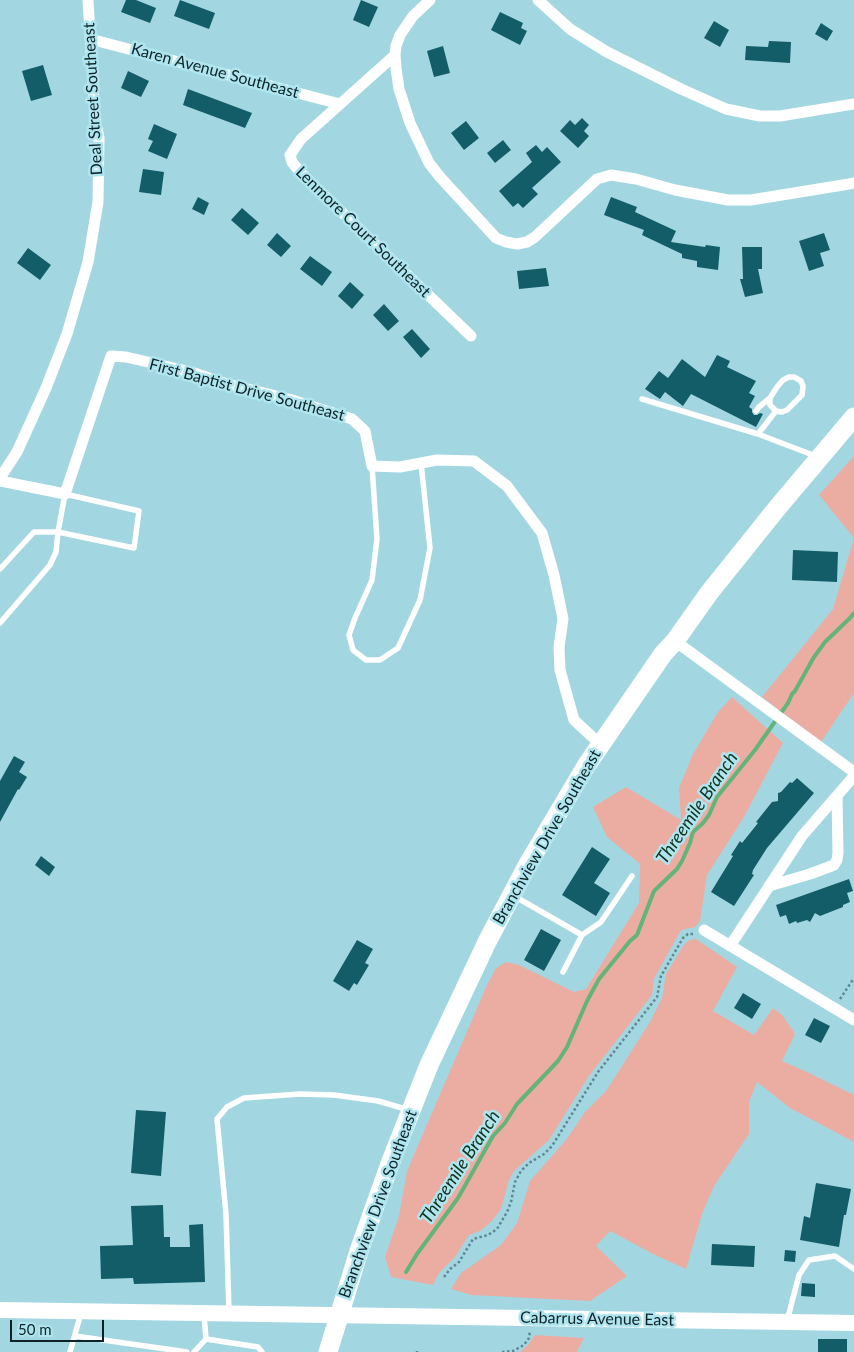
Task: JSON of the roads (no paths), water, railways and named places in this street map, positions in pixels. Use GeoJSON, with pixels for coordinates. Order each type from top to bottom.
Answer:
{"type":"FeatureCollection","features":[{"type":"Feature","properties":{"kind":"main road","name":"Branchview Drive Southeast"},"geometry":{"type":"LineString","coordinates":[[328,1352],[359,1251],[391,1161],[429,1065],[528,864],[600,744],[663,654],[778,506],[854,418]]}},
{"type":"Feature","properties":{"kind":"main road","name":"Cabarrus Avenue East"},"geometry":{"type":"LineString","coordinates":[[0,1310],[854,1323]]}},
{"type":"Feature","properties":{"kind":"street","name":"Deal Street Southeast"},"geometry":{"type":"LineString","coordinates":[[0,480],[17,452],[46,388],[67,334],[88,262],[98,202],[99,138],[95,118],[88,0]]}},
{"type":"Feature","properties":{"kind":"street"},"geometry":{"type":"LineString","coordinates":[[430,0],[413,16],[400,35],[396,46],[395,55],[399,89],[410,123],[429,163],[496,238],[517,244],[526,242],[535,237],[598,180],[611,175],[728,200],[751,200],[854,182]]}},
{"type":"Feature","properties":{"kind":"street"},"geometry":{"type":"LineString","coordinates":[[538,0],[570,29],[607,52],[726,109],[753,115],[780,116],[854,104]]}},
{"type":"Feature","properties":{"kind":"street","name":"Karen Avenue Southeast"},"geometry":{"type":"LineString","coordinates":[[90,39],[340,104]]}},
{"type":"Feature","properties":{"kind":"street"},"geometry":{"type":"LineString","coordinates":[[340,104],[395,55]]}},
{"type":"Feature","properties":{"kind":"street","name":"Lenmore Court Southeast"},"geometry":{"type":"LineString","coordinates":[[340,104],[301,139],[290,155],[292,162],[300,172],[471,336]]}},
{"type":"Feature","properties":{"kind":"street","name":"First Baptist Drive Southeast"},"geometry":{"type":"LineString","coordinates":[[65,494],[110,356],[126,357],[191,372],[352,419],[365,431],[372,466]]}},
{"type":"Feature","properties":{"kind":"street"},"geometry":{"type":"LineString","coordinates":[[372,466],[400,467],[437,460],[474,461],[508,486],[542,533],[554,575],[563,619],[559,647],[560,670],[574,720],[600,744]]}},
{"type":"Feature","properties":{"kind":"street"},"geometry":{"type":"LineString","coordinates":[[0,480],[65,494]]}},
{"type":"Feature","properties":{"kind":"street"},"geometry":{"type":"LineString","coordinates":[[675,641],[854,774],[802,836],[730,946]]}},
{"type":"Feature","properties":{"kind":"street"},"geometry":{"type":"LineString","coordinates":[[769,886],[834,865],[838,853],[837,796]]}},
{"type":"Feature","properties":{"kind":"street"},"geometry":{"type":"LineString","coordinates":[[700,932],[730,946],[854,1020]]}},
{"type":"Feature","properties":{"kind":"lane"},"geometry":{"type":"LineString","coordinates":[[756,411],[770,398],[783,380],[794,377],[801,381],[803,386],[802,395],[787,410],[782,412],[776,411],[770,405],[770,398]]}},
{"type":"Feature","properties":{"kind":"lane"},"geometry":{"type":"LineString","coordinates":[[642,399],[758,434],[820,458]]}},
{"type":"Feature","properties":{"kind":"lane"},"geometry":{"type":"LineString","coordinates":[[758,434],[776,411]]}},
{"type":"Feature","properties":{"kind":"lane"},"geometry":{"type":"LineString","coordinates":[[745,430],[748,423]]}},
{"type":"Feature","properties":{"kind":"lane"},"geometry":{"type":"LineString","coordinates":[[372,466],[377,539],[372,580],[354,618],[349,635],[353,650],[366,660],[380,660],[398,648],[420,600],[430,548],[421,463]]}},
{"type":"Feature","properties":{"kind":"lane"},"geometry":{"type":"LineString","coordinates":[[0,569],[34,532],[58,532],[134,548],[140,511],[65,494],[58,532],[56,552],[50,565],[0,623]]}},
{"type":"Feature","properties":{"kind":"lane"},"geometry":{"type":"LineString","coordinates":[[562,972],[582,935],[601,922],[632,876]]}},
{"type":"Feature","properties":{"kind":"lane"},"geometry":{"type":"LineString","coordinates":[[512,895],[582,935]]}},
{"type":"Feature","properties":{"kind":"lane"},"geometry":{"type":"LineString","coordinates":[[229,1313],[226,1214],[217,1119],[227,1107],[244,1098],[317,1094],[378,1100],[411,1111]]}},
{"type":"Feature","properties":{"kind":"lane"},"geometry":{"type":"LineString","coordinates":[[786,1322],[799,1275],[809,1260],[835,1256],[854,1269]]}},
{"type":"Feature","properties":{"kind":"lane"},"geometry":{"type":"LineString","coordinates":[[70,1352],[82,1311]]}},
{"type":"Feature","properties":{"kind":"lane"},"geometry":{"type":"LineString","coordinates":[[194,1352],[206,1340],[204,1312]]}},
{"type":"Feature","properties":{"kind":"lane"},"geometry":{"type":"LineString","coordinates":[[75,1336],[187,1352]]}},
{"type":"Feature","properties":{"kind":"lane"},"geometry":{"type":"LineString","coordinates":[[206,1340],[258,1347],[262,1352]]}},
{"type":"Feature","properties":{"kind":"waterway","name":"Threemile Branch"},"geometry":{"type":"LineString","coordinates":[[406,1272],[458,1198],[493,1136],[505,1123],[517,1104],[558,1061],[567,1047],[599,979],[637,935],[654,891],[677,869],[690,843],[693,832],[709,815],[717,797],[755,750],[788,703],[814,657],[825,642],[854,613]]}}]}
